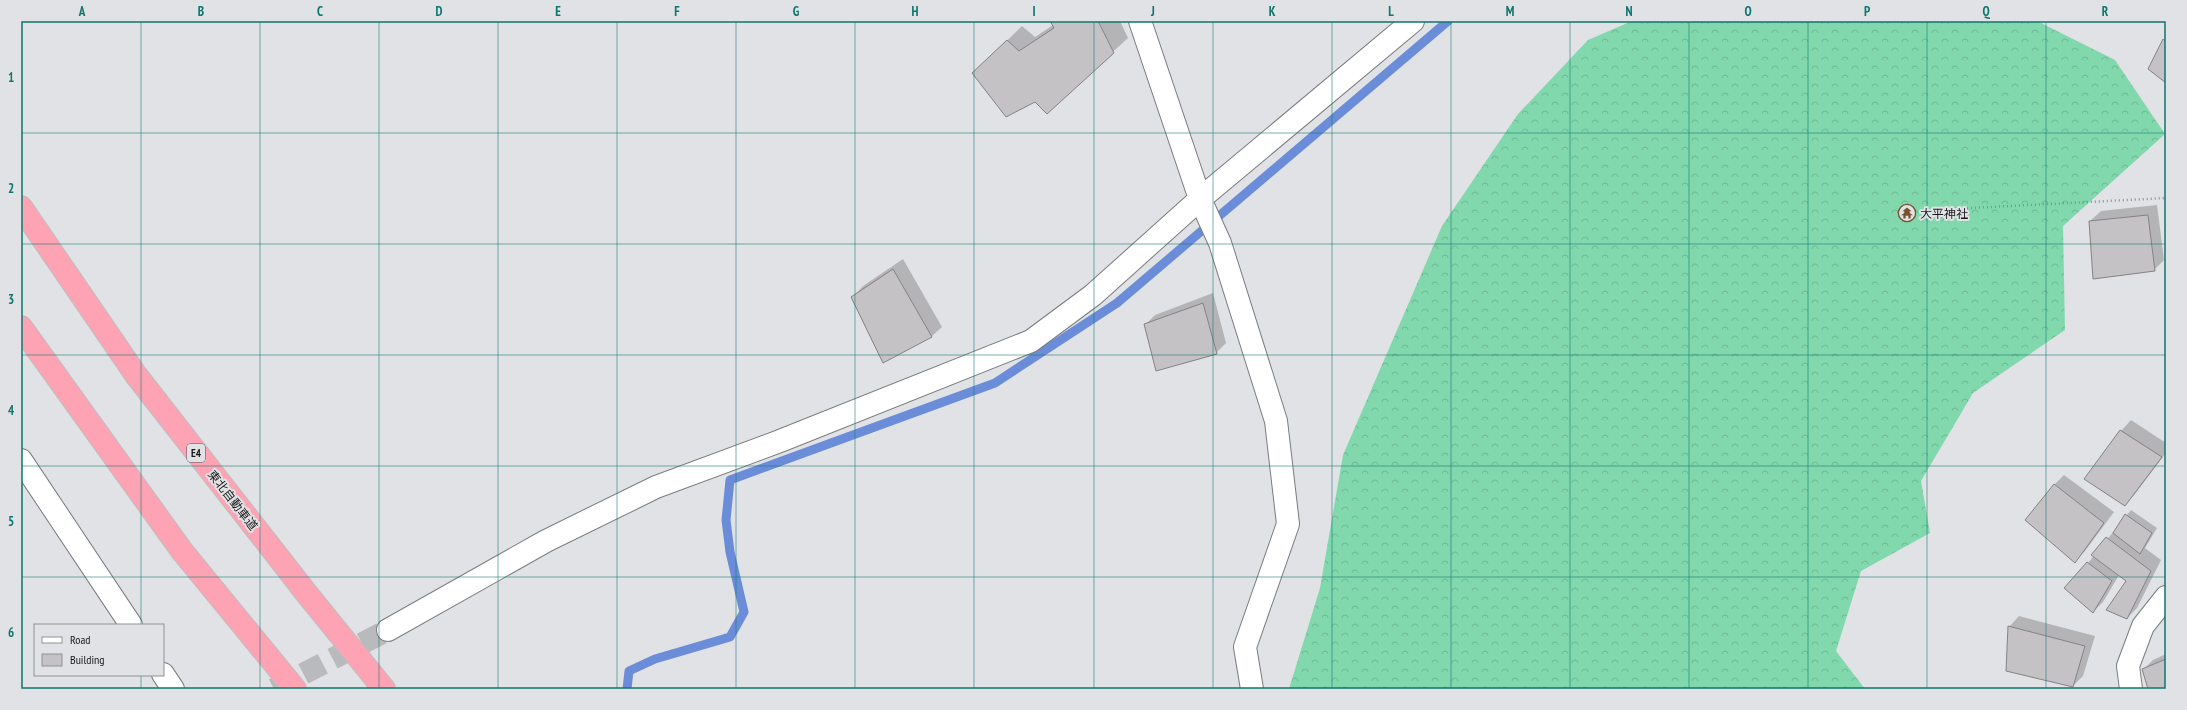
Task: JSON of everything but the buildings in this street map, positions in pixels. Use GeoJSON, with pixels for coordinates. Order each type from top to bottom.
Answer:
{"type":"FeatureCollection","features":[{"type":"Feature","properties":{"kind":"highway","name":"東北自動車道"},"geometry":{"type":"LineString","coordinates":[[21,207],[136,374],[307,594],[384,689]]}},
{"type":"Feature","properties":{"kind":"highway"},"geometry":{"type":"LineString","coordinates":[[21,327],[74,403],[182,551],[295,689]]}},
{"type":"Feature","properties":{"kind":"street"},"geometry":{"type":"LineString","coordinates":[[1140,21],[1203,206],[1215,233],[1276,421],[1288,524],[1245,647],[1252,689]]}},
{"type":"Feature","properties":{"kind":"street"},"geometry":{"type":"LineString","coordinates":[[388,630],[546,541],[656,487],[780,441],[1031,341],[1093,295],[1203,206],[1414,21]]}},
{"type":"Feature","properties":{"kind":"street"},"geometry":{"type":"LineString","coordinates":[[21,460],[130,624]]}},
{"type":"Feature","properties":{"kind":"street"},"geometry":{"type":"LineString","coordinates":[[2131,689],[2128,666],[2143,626],[2166,597]]}},
{"type":"Feature","properties":{"kind":"street"},"geometry":{"type":"LineString","coordinates":[[164,676],[173,689]]}},
{"type":"Feature","properties":{"kind":"path"},"geometry":{"type":"LineString","coordinates":[[1951,209],[2166,198]]}},
{"type":"Feature","properties":{"kind":"green space"},"geometry":{"type":"Polygon","coordinates":[[[1632,21],[2037,21],[2115,60],[2165,134],[2063,226],[2065,330],[1973,393],[1921,481],[1930,533],[1861,571],[1836,651],[1865,689],[1289,689],[1320,588],[1343,455],[1442,226],[1518,114],[1588,40],[1632,21]]]}},
{"type":"Feature","properties":{"kind":"waterway"},"geometry":{"type":"LineString","coordinates":[[627,689],[629,671],[655,659],[730,637],[744,612],[730,552],[726,520],[730,480],[995,383],[1117,303],[1448,21]]}},
{"type":"Feature","properties":{"kind":"tunnel"},"geometry":{"type":"LineString","coordinates":[[274,689],[388,630]]}},
{"type":"Feature","properties":{"kind":"place","name":"大平神社"},"geometry":{"type":"Point","coordinates":[1907,213]}}]}
